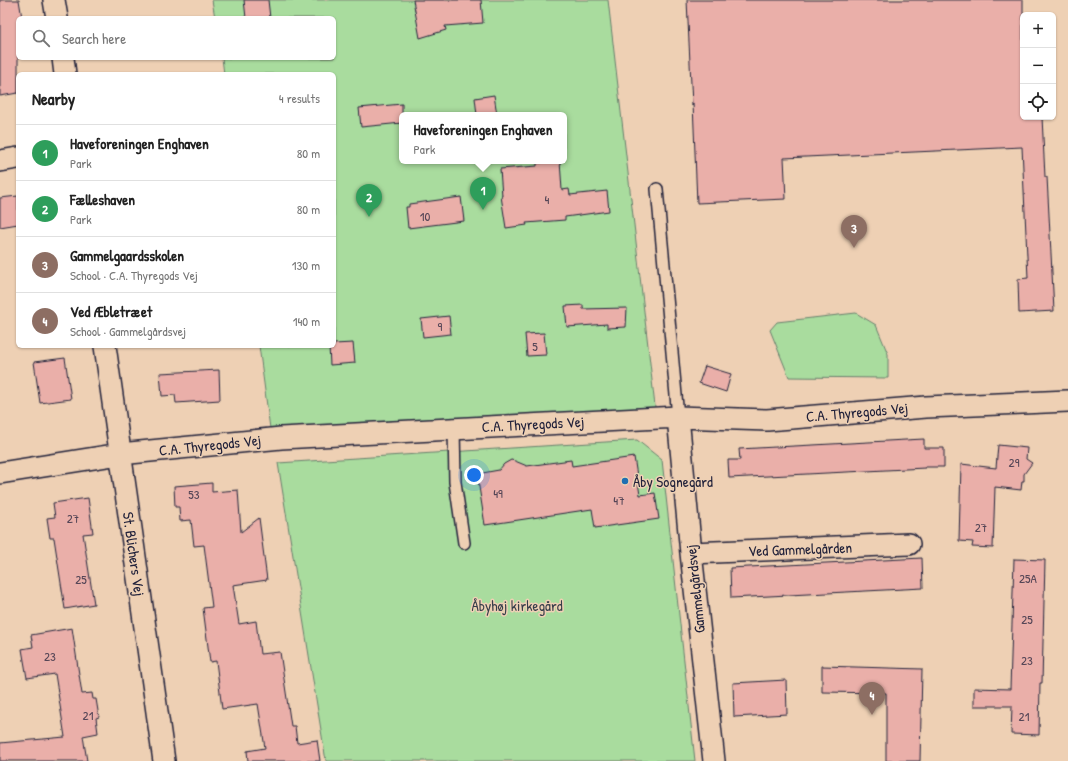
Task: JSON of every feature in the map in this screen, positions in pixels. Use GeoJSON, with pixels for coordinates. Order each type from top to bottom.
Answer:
{"type":"FeatureCollection","features":[{"type":"Feature","properties":{"kind":"street"},"geometry":{"type":"LineString","coordinates":[[54,0],[57,16]]}},
{"type":"Feature","properties":{"kind":"street"},"geometry":{"type":"LineString","coordinates":[[63,60],[65,72]]}},
{"type":"Feature","properties":{"kind":"street"},"geometry":{"type":"LineString","coordinates":[[0,161],[16,158]]}},
{"type":"Feature","properties":{"kind":"street","name":"St. Blichers Vej"},"geometry":{"type":"LineString","coordinates":[[105,348],[164,761]]}},
{"type":"Feature","properties":{"kind":"street","name":"C.A. Thyregods Vej"},"geometry":{"type":"LineString","coordinates":[[0,473],[120,454],[281,438],[678,417],[767,420],[926,407],[1068,401]]}},
{"type":"Feature","properties":{"kind":"street","name":"Gammelgårdsvej"},"geometry":{"type":"LineString","coordinates":[[678,417],[691,554],[714,761]]}},
{"type":"Feature","properties":{"kind":"street","name":"Ved Gammelgården"},"geometry":{"type":"LineString","coordinates":[[691,554],[909,544]]}},
{"type":"Feature","properties":{"kind":"lane"},"geometry":{"type":"LineString","coordinates":[[657,188],[678,417]]}},
{"type":"Feature","properties":{"kind":"lane"},"geometry":{"type":"LineString","coordinates":[[454,428],[455,482],[464,543]]}},
{"type":"Feature","properties":{"kind":"green space"},"geometry":{"type":"Polygon","coordinates":[[[212,0],[608,0],[656,415],[271,436],[259,348],[336,348],[336,72],[224,72],[222,60],[336,60],[336,16],[215,16],[212,0]]]}},
{"type":"Feature","properties":{"kind":"green space"},"geometry":{"type":"Polygon","coordinates":[[[856,313],[876,325],[888,354],[888,378],[789,377],[770,330],[777,322],[856,313]]]}},
{"type":"Feature","properties":{"kind":"green space","name":"Åbyhøj kirkegård"},"geometry":{"type":"Polygon","coordinates":[[[637,440],[662,460],[695,761],[326,761],[278,463],[637,440]]]}},
{"type":"Feature","properties":{"kind":"building"},"geometry":{"type":"Polygon","coordinates":[[[0,0],[19,0],[22,16],[16,16],[16,60],[18,60],[18,72],[16,72],[16,93],[0,96],[0,0]]]}},
{"type":"Feature","properties":{"kind":"building"},"geometry":{"type":"Polygon","coordinates":[[[244,0],[268,0],[270,16],[246,16],[244,0]]]}},
{"type":"Feature","properties":{"kind":"building"},"geometry":{"type":"Polygon","coordinates":[[[413,0],[481,0],[483,23],[445,26],[446,30],[420,38],[413,0]]]}},
{"type":"Feature","properties":{"kind":"building"},"geometry":{"type":"Polygon","coordinates":[[[687,0],[1023,0],[1023,12],[1020,12],[1020,120],[1042,120],[1045,177],[1047,177],[1054,311],[1019,313],[1018,279],[1028,278],[1022,147],[784,158],[786,199],[697,203],[693,103],[692,105],[687,0]]]}},
{"type":"Feature","properties":{"kind":"building"},"geometry":{"type":"Polygon","coordinates":[[[494,95],[497,112],[477,112],[475,98],[494,95]]]}},
{"type":"Feature","properties":{"kind":"building"},"geometry":{"type":"Polygon","coordinates":[[[402,104],[402,112],[399,112],[399,123],[361,127],[359,108],[402,104]]]}},
{"type":"Feature","properties":{"kind":"building"},"geometry":{"type":"Polygon","coordinates":[[[537,164],[560,164],[562,190],[569,189],[570,195],[607,191],[609,211],[565,217],[565,220],[526,223],[527,225],[506,228],[501,196],[500,169],[537,166],[537,164]]]}},
{"type":"Feature","properties":{"kind":"building"},"geometry":{"type":"Polygon","coordinates":[[[16,196],[16,224],[0,227],[0,198],[16,196]]]}},
{"type":"Feature","properties":{"kind":"building"},"geometry":{"type":"Polygon","coordinates":[[[461,197],[464,221],[408,228],[406,207],[409,207],[409,204],[461,197]]]}},
{"type":"Feature","properties":{"kind":"building"},"geometry":{"type":"Polygon","coordinates":[[[583,305],[583,309],[627,308],[626,327],[607,328],[607,324],[567,327],[565,306],[583,305]]]}},
{"type":"Feature","properties":{"kind":"building"},"geometry":{"type":"Polygon","coordinates":[[[449,316],[451,334],[423,337],[421,319],[449,316]]]}},
{"type":"Feature","properties":{"kind":"building"},"geometry":{"type":"Polygon","coordinates":[[[544,333],[546,355],[527,356],[525,334],[544,333]]]}},
{"type":"Feature","properties":{"kind":"building"},"geometry":{"type":"Polygon","coordinates":[[[353,343],[355,363],[330,365],[329,348],[336,348],[336,344],[353,343]]]}},
{"type":"Feature","properties":{"kind":"building"},"geometry":{"type":"Polygon","coordinates":[[[65,358],[71,399],[40,403],[34,362],[65,358]]]}},
{"type":"Feature","properties":{"kind":"building"},"geometry":{"type":"Polygon","coordinates":[[[705,366],[731,374],[726,392],[699,383],[705,366]]]}},
{"type":"Feature","properties":{"kind":"building"},"geometry":{"type":"Polygon","coordinates":[[[219,370],[220,400],[176,403],[175,395],[162,396],[160,373],[219,370]]]}},
{"type":"Feature","properties":{"kind":"building"},"geometry":{"type":"Polygon","coordinates":[[[924,439],[924,448],[944,448],[944,467],[729,478],[728,460],[740,460],[739,449],[924,439]]]}},
{"type":"Feature","properties":{"kind":"building"},"geometry":{"type":"Polygon","coordinates":[[[998,445],[1027,448],[1026,459],[1032,463],[1024,474],[1024,481],[1022,481],[1021,490],[995,487],[993,548],[972,547],[973,542],[959,541],[961,464],[996,468],[998,445]]]}},
{"type":"Feature","properties":{"kind":"building"},"geometry":{"type":"Polygon","coordinates":[[[634,457],[640,495],[655,493],[659,519],[595,528],[592,509],[485,525],[477,474],[499,470],[504,464],[511,460],[527,466],[571,460],[572,466],[634,457]]]}},
{"type":"Feature","properties":{"kind":"building"},"geometry":{"type":"Polygon","coordinates":[[[212,483],[212,492],[238,490],[241,532],[259,518],[267,580],[233,585],[239,624],[256,621],[260,654],[280,652],[291,726],[295,726],[297,743],[317,740],[320,761],[248,761],[247,751],[265,748],[258,704],[222,709],[216,661],[210,662],[203,608],[212,607],[204,545],[194,546],[191,520],[180,521],[179,507],[175,507],[174,486],[212,483]]]}},
{"type":"Feature","properties":{"kind":"building"},"geometry":{"type":"Polygon","coordinates":[[[88,498],[93,533],[83,534],[94,604],[65,609],[54,538],[50,538],[47,518],[55,517],[53,503],[88,498]]]}},
{"type":"Feature","properties":{"kind":"building"},"geometry":{"type":"Polygon","coordinates":[[[922,558],[923,588],[731,598],[730,568],[922,558]]]}},
{"type":"Feature","properties":{"kind":"building"},"geometry":{"type":"Polygon","coordinates":[[[1014,559],[1045,560],[1042,683],[1040,683],[1039,735],[1011,734],[1012,706],[974,706],[974,688],[1010,689],[1014,559]]]}},
{"type":"Feature","properties":{"kind":"building"},"geometry":{"type":"Polygon","coordinates":[[[72,628],[82,694],[92,693],[93,699],[96,699],[99,717],[96,718],[98,733],[83,736],[87,761],[0,761],[0,743],[65,737],[55,674],[27,678],[22,649],[33,647],[31,635],[72,628]]]}},
{"type":"Feature","properties":{"kind":"building"},"geometry":{"type":"Polygon","coordinates":[[[822,666],[922,669],[920,761],[886,761],[886,693],[822,692],[822,666]]]}},
{"type":"Feature","properties":{"kind":"building"},"geometry":{"type":"Polygon","coordinates":[[[786,680],[787,714],[734,717],[733,683],[786,680]]]}},
{"type":"Feature","properties":{"kind":"place","name":"Haveforeningen Enghaven"},"geometry":{"type":"Point","coordinates":[483,210]}},
{"type":"Feature","properties":{"kind":"place","name":"Fælleshaven"},"geometry":{"type":"Point","coordinates":[369,217]}},
{"type":"Feature","properties":{"kind":"place","name":"Gammelgaardsskolen"},"geometry":{"type":"Point","coordinates":[854,248]}},
{"type":"Feature","properties":{"kind":"place","name":"Åby Sognegård"},"geometry":{"type":"Point","coordinates":[625,481]}},
{"type":"Feature","properties":{"kind":"place","name":"Ved Æbletræet"},"geometry":{"type":"Point","coordinates":[872,715]}}]}
